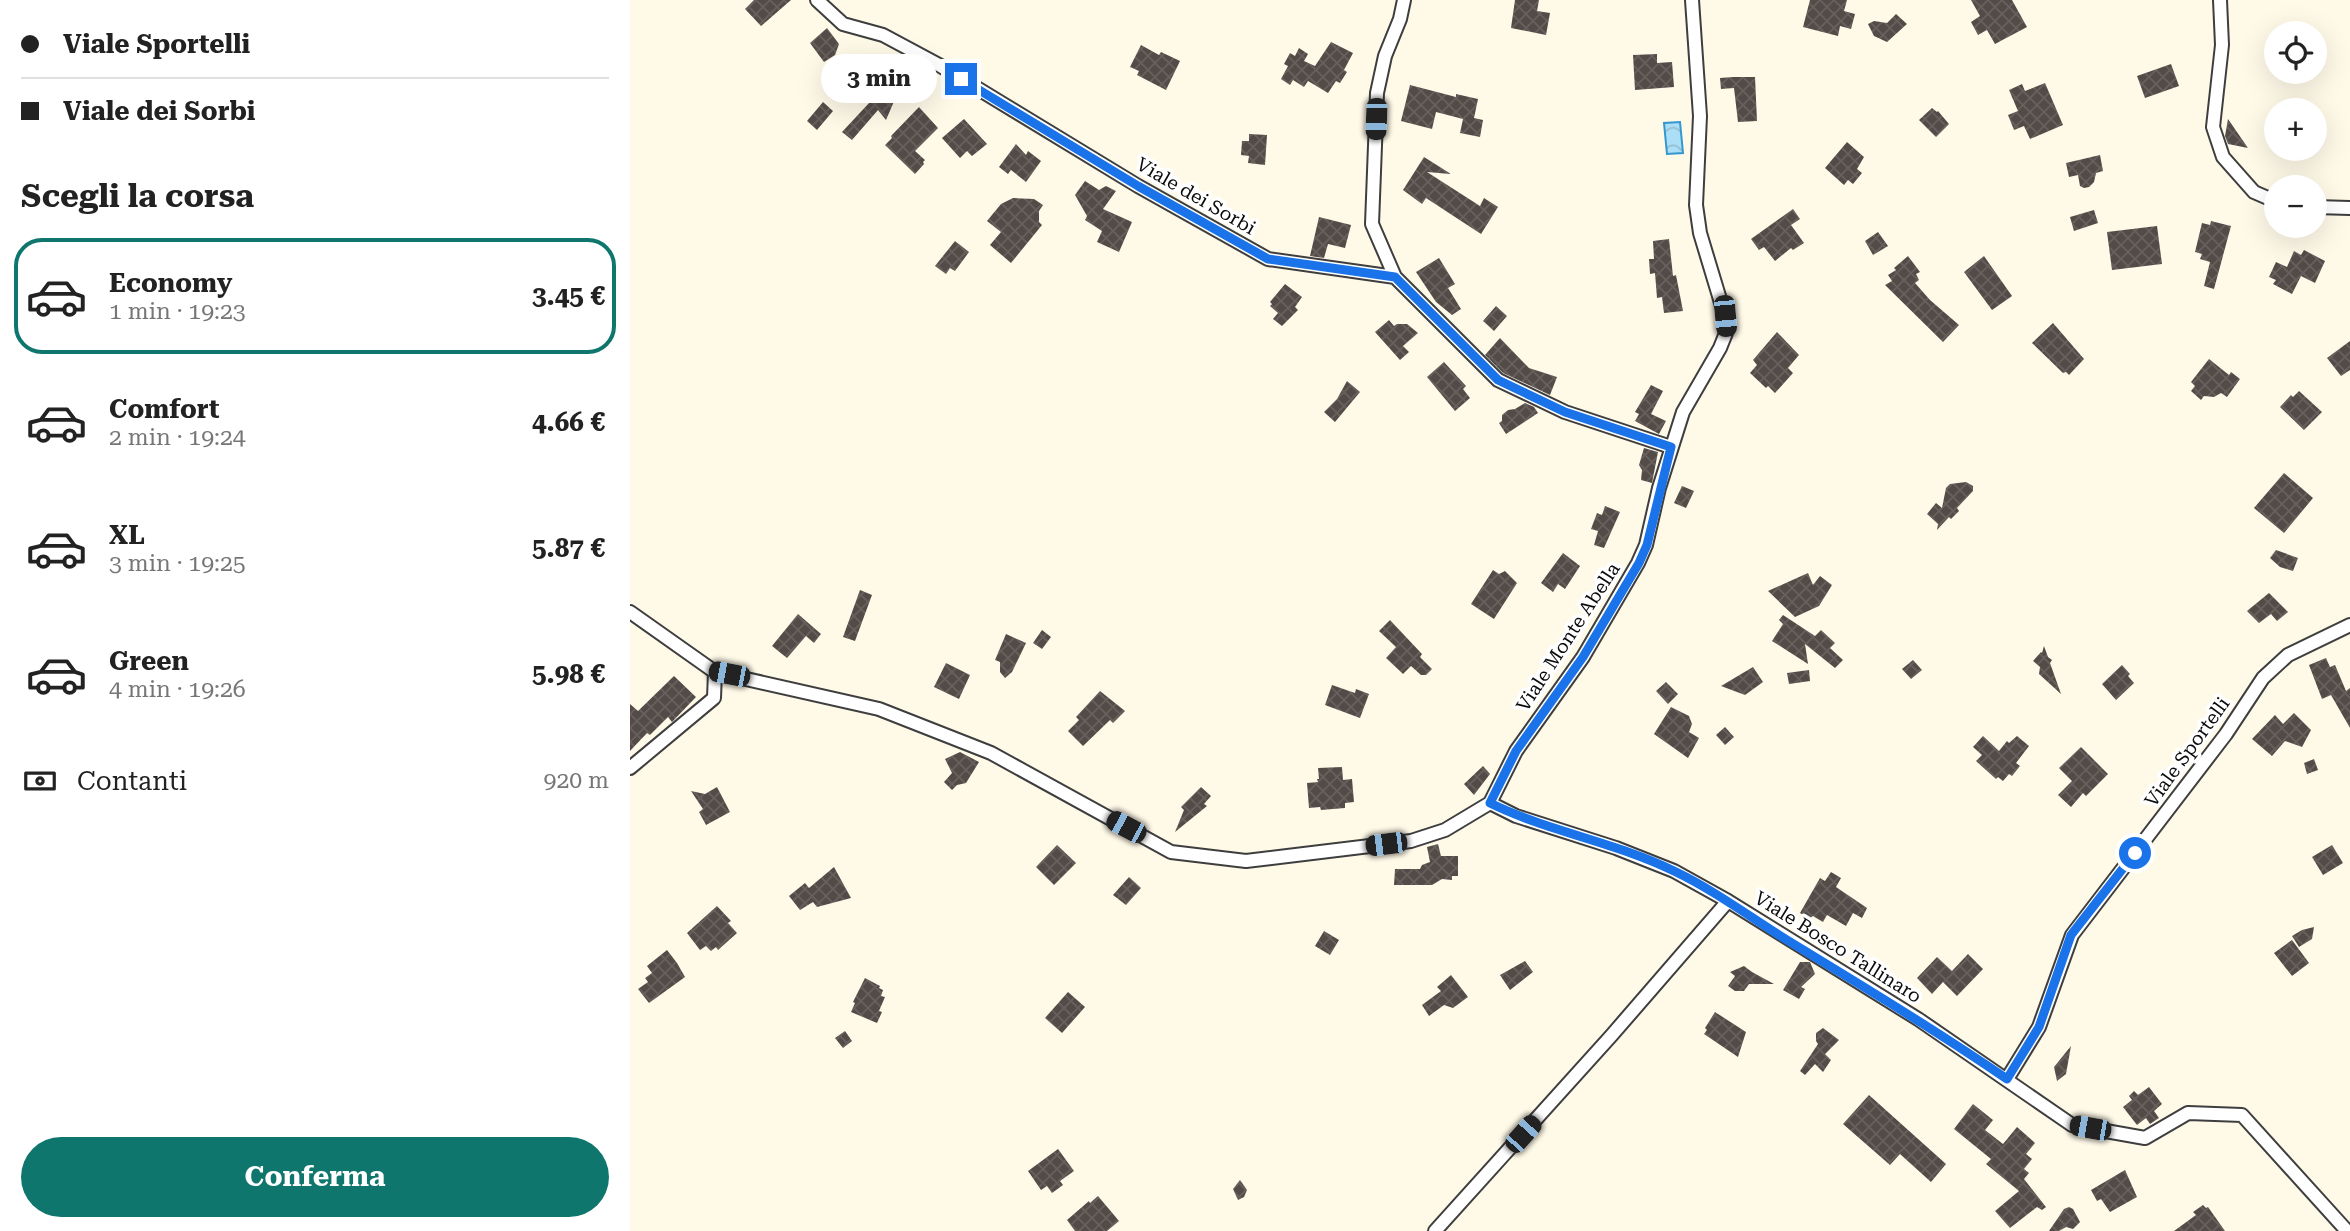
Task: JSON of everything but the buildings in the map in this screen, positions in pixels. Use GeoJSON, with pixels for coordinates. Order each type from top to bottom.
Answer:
{"type":"FeatureCollection","features":[{"type":"Feature","properties":{"kind":"street","name":"Viale dei Sorbi"},"geometry":{"type":"LineString","coordinates":[[817,0],[843,23],[883,35],[939,65],[1138,186],[1268,259],[1395,277]]}},
{"type":"Feature","properties":{"kind":"street"},"geometry":{"type":"LineString","coordinates":[[1404,0],[1400,19],[1385,56],[1377,93],[1372,224],[1395,277],[1498,380],[1565,412],[1671,447]]}},
{"type":"Feature","properties":{"kind":"street","name":"Viale Monte Abella"},"geometry":{"type":"LineString","coordinates":[[1490,803],[1516,751],[1583,657],[1639,563],[1647,545],[1682,412],[1726,333],[1725,316],[1700,233],[1696,205],[1700,116],[1692,0]]}},
{"type":"Feature","properties":{"kind":"street"},"geometry":{"type":"LineString","coordinates":[[2220,0],[2222,45],[2213,127],[2223,157],[2254,192],[2264,196]]}},
{"type":"Feature","properties":{"kind":"street"},"geometry":{"type":"LineString","coordinates":[[2327,207],[2350,208]]}},
{"type":"Feature","properties":{"kind":"street"},"geometry":{"type":"LineString","coordinates":[[630,612],[715,672],[880,709],[991,754],[1171,852],[1246,861],[1411,841],[1445,830],[1490,803]]}},
{"type":"Feature","properties":{"kind":"street","name":"Viale Sportelli"},"geometry":{"type":"LineString","coordinates":[[2007,1079],[2039,1027],[2071,935],[2226,734],[2263,678],[2288,655],[2350,625]]}},
{"type":"Feature","properties":{"kind":"street"},"geometry":{"type":"LineString","coordinates":[[630,768],[714,698],[715,672]]}},
{"type":"Feature","properties":{"kind":"street","name":"Viale Bosco Tallinaro"},"geometry":{"type":"LineString","coordinates":[[1490,803],[1516,816],[1616,848],[1674,871],[1728,901],[1918,1019],[2072,1125],[2145,1138],[2188,1114],[2242,1115],[2347,1231]]}},
{"type":"Feature","properties":{"kind":"street"},"geometry":{"type":"LineString","coordinates":[[1435,1231],[1611,1036],[1728,901]]}},
{"type":"Feature","properties":{"kind":"water"},"geometry":{"type":"Polygon","coordinates":[[[1680,122],[1683,153],[1667,154],[1664,123],[1680,122]]]}},
{"type":"Feature","properties":{"kind":"route"},"geometry":{"type":"LineString","coordinates":[[961,79],[1138,186],[1268,259],[1395,277],[1498,380],[1565,412],[1671,447],[1647,545],[1639,563],[1583,657],[1516,751],[1490,803],[1516,816],[1616,848],[1674,871],[1728,901],[1867,987],[2007,1079],[2039,1027],[2071,935],[2135,853]]}}]}
